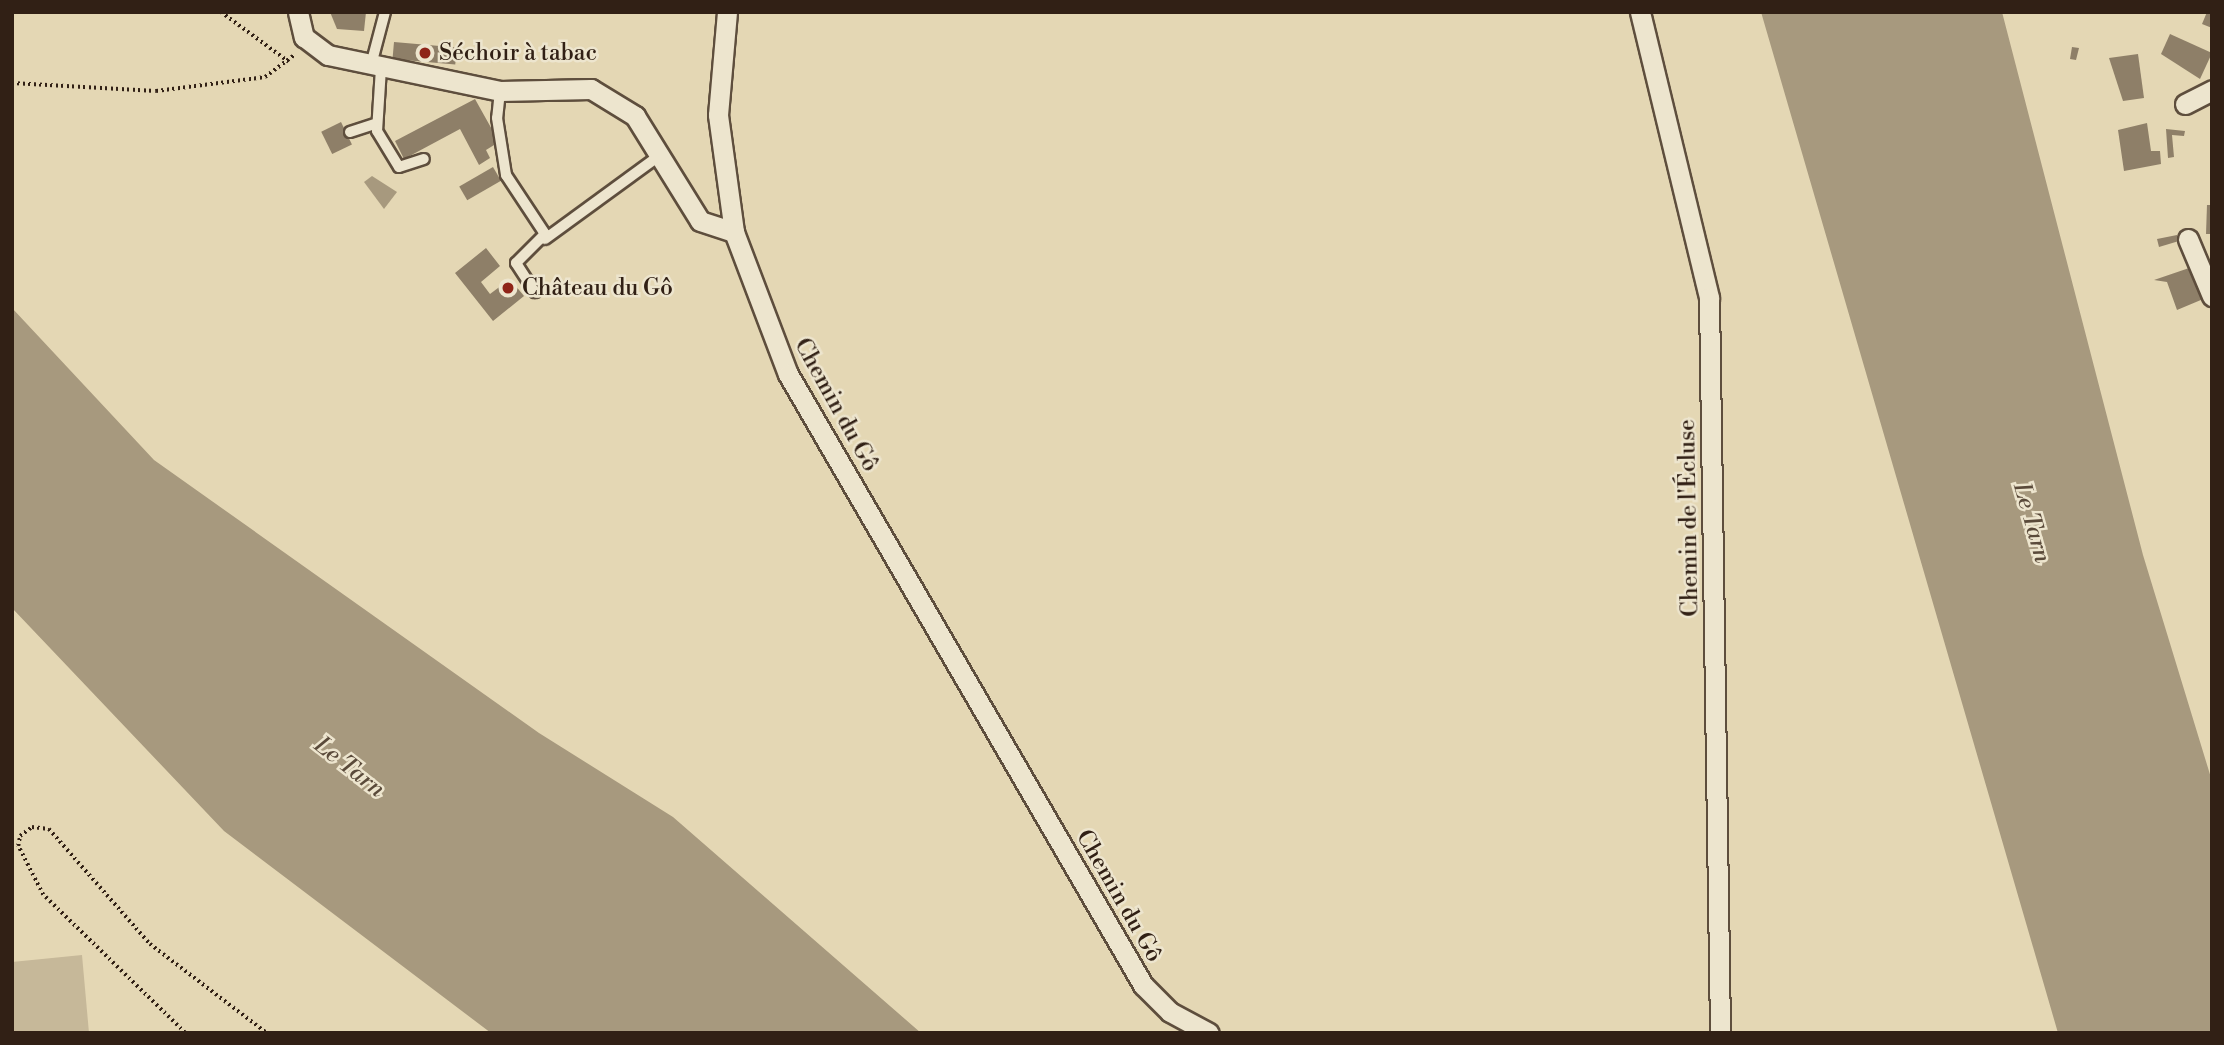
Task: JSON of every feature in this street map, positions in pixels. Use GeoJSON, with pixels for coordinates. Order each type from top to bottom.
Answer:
{"type":"FeatureCollection","features":[{"type":"Feature","properties":{"kind":"street"},"geometry":{"type":"LineString","coordinates":[[298,12],[304,37],[328,55],[500,91],[576,87],[604,93],[635,116],[700,221],[734,232]]}},
{"type":"Feature","properties":{"kind":"street","name":"Chemin du Gô"},"geometry":{"type":"LineString","coordinates":[[727,12],[718,115],[734,232],[788,374],[1131,966],[1170,1012],[1209,1033]]}},
{"type":"Feature","properties":{"kind":"street","name":"Chemin de l'Écluse"},"geometry":{"type":"LineString","coordinates":[[1640,12],[1709,298],[1720,1033]]}},
{"type":"Feature","properties":{"kind":"street"},"geometry":{"type":"LineString","coordinates":[[2185,104],[2212,90]]}},
{"type":"Feature","properties":{"kind":"street"},"geometry":{"type":"LineString","coordinates":[[2188,239],[2212,296]]}},
{"type":"Feature","properties":{"kind":"lane"},"geometry":{"type":"LineString","coordinates":[[385,12],[376,66],[374,124],[399,167],[424,159]]}},
{"type":"Feature","properties":{"kind":"lane"},"geometry":{"type":"LineString","coordinates":[[500,91],[497,118],[506,175],[545,239]]}},
{"type":"Feature","properties":{"kind":"lane"},"geometry":{"type":"LineString","coordinates":[[350,132],[374,124]]}},
{"type":"Feature","properties":{"kind":"lane"},"geometry":{"type":"LineString","coordinates":[[535,292],[516,263],[661,155]]}},
{"type":"Feature","properties":{"kind":"path"},"geometry":{"type":"LineString","coordinates":[[221,12],[289,62]]}},
{"type":"Feature","properties":{"kind":"path"},"geometry":{"type":"LineString","coordinates":[[12,83],[156,92],[265,77],[289,62],[304,37]]}},
{"type":"Feature","properties":{"kind":"path"},"geometry":{"type":"LineString","coordinates":[[185,1033],[43,895],[18,846],[20,836],[32,827],[49,829],[150,944],[267,1033]]}},
{"type":"Feature","properties":{"kind":"shaded area"},"geometry":{"type":"Polygon","coordinates":[[[82,955],[89,1033],[12,1033],[12,962],[82,955]]]}},
{"type":"Feature","properties":{"kind":"water","name":"Le Tarn"},"geometry":{"type":"Polygon","coordinates":[[[1761,12],[2002,12],[2143,555],[2212,781],[2212,1033],[2058,1033],[1761,12]]]}},
{"type":"Feature","properties":{"kind":"water"},"geometry":{"type":"Polygon","coordinates":[[[372,176],[397,192],[384,209],[364,182],[372,176]]]}},
{"type":"Feature","properties":{"kind":"water","name":"Le Tarn"},"geometry":{"type":"Polygon","coordinates":[[[12,308],[154,460],[539,733],[673,817],[921,1033],[491,1033],[224,831],[12,608],[12,308]]]}},
{"type":"Feature","properties":{"kind":"building"},"geometry":{"type":"Polygon","coordinates":[[[330,12],[366,12],[364,31],[337,29],[330,12]]]}},
{"type":"Feature","properties":{"kind":"building"},"geometry":{"type":"Polygon","coordinates":[[[2207,12],[2212,12],[2212,28],[2202,24],[2207,12]]]}},
{"type":"Feature","properties":{"kind":"building"},"geometry":{"type":"Polygon","coordinates":[[[2170,34],[2212,53],[2200,79],[2161,54],[2170,34]]]}},
{"type":"Feature","properties":{"kind":"building","name":"Séchoir à tabac"},"geometry":{"type":"Polygon","coordinates":[[[394,42],[457,47],[455,64],[393,59],[394,42]]]}},
{"type":"Feature","properties":{"kind":"building"},"geometry":{"type":"Polygon","coordinates":[[[2072,47],[2079,48],[2076,60],[2070,59],[2072,47]]]}},
{"type":"Feature","properties":{"kind":"building"},"geometry":{"type":"Polygon","coordinates":[[[2138,54],[2144,98],[2123,101],[2109,58],[2138,54]]]}},
{"type":"Feature","properties":{"kind":"building"},"geometry":{"type":"Polygon","coordinates":[[[475,99],[499,142],[486,150],[490,158],[479,165],[460,129],[404,159],[395,141],[475,99]]]}},
{"type":"Feature","properties":{"kind":"building"},"geometry":{"type":"Polygon","coordinates":[[[341,122],[352,144],[332,154],[321,132],[341,122]]]}},
{"type":"Feature","properties":{"kind":"building"},"geometry":{"type":"Polygon","coordinates":[[[2147,123],[2151,151],[2160,151],[2161,164],[2124,171],[2118,130],[2147,123]]]}},
{"type":"Feature","properties":{"kind":"building"},"geometry":{"type":"Polygon","coordinates":[[[2166,129],[2185,131],[2184,136],[2172,135],[2174,157],[2168,158],[2166,129]]]}},
{"type":"Feature","properties":{"kind":"building"},"geometry":{"type":"Polygon","coordinates":[[[493,167],[501,181],[467,200],[459,186],[493,167]]]}},
{"type":"Feature","properties":{"kind":"building"},"geometry":{"type":"Polygon","coordinates":[[[2207,205],[2212,205],[2212,234],[2206,234],[2207,205]]]}},
{"type":"Feature","properties":{"kind":"building"},"geometry":{"type":"Polygon","coordinates":[[[2177,235],[2179,241],[2159,247],[2157,239],[2177,235]]]}},
{"type":"Feature","properties":{"kind":"building","name":"Château du Gô"},"geometry":{"type":"Polygon","coordinates":[[[486,248],[500,266],[481,282],[490,294],[510,279],[524,296],[493,321],[455,273],[486,248]]]}},
{"type":"Feature","properties":{"kind":"building"},"geometry":{"type":"Polygon","coordinates":[[[2195,266],[2208,297],[2177,310],[2167,282],[2154,280],[2195,266]]]}},
{"type":"Feature","properties":{"kind":"place","name":"Séchoir à tabac"},"geometry":{"type":"Point","coordinates":[425,53]}},
{"type":"Feature","properties":{"kind":"place","name":"Château du Gô"},"geometry":{"type":"Point","coordinates":[508,288]}}]}
